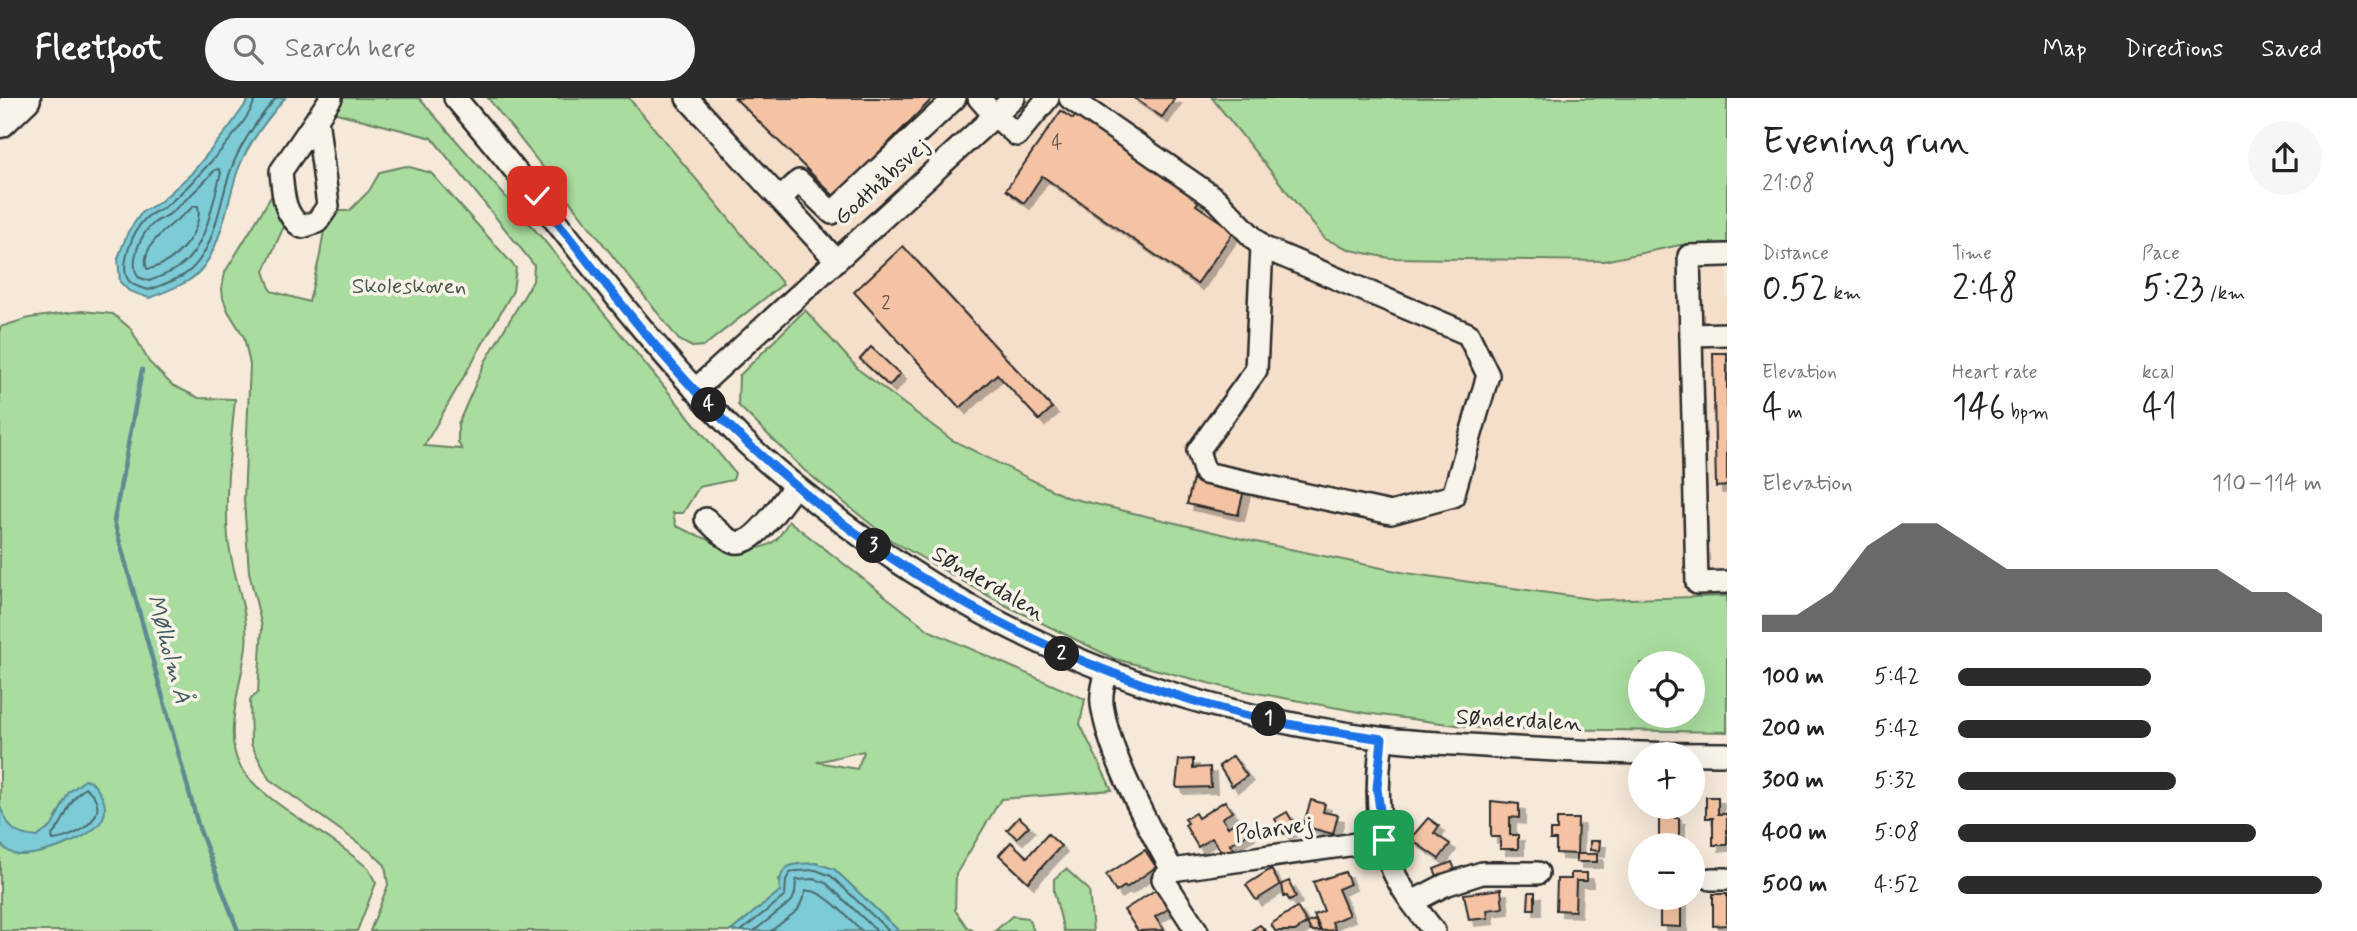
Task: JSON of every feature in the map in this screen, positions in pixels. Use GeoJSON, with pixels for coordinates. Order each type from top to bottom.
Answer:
{"type":"FeatureCollection","features":[{"type":"Feature","properties":{"kind":"highway"},"geometry":{"type":"LineString","coordinates":[[0,121],[23,98]]}},
{"type":"Feature","properties":{"kind":"street"},"geometry":{"type":"LineString","coordinates":[[317,118],[331,98]]}},
{"type":"Feature","properties":{"kind":"street","name":"Sønderdalen"},"geometry":{"type":"LineString","coordinates":[[455,98],[537,196],[629,314],[695,390],[741,437],[794,486],[885,555],[980,613],[1046,647],[1107,673],[1227,710],[1302,726],[1382,739],[1544,750],[1727,754]]}},
{"type":"Feature","properties":{"kind":"street","name":"Godthåbsvej"},"geometry":{"type":"LineString","coordinates":[[687,98],[836,260]]}},
{"type":"Feature","properties":{"kind":"street","name":"Godthåbsvej"},"geometry":{"type":"LineString","coordinates":[[780,199],[799,181],[832,213],[955,98]]}},
{"type":"Feature","properties":{"kind":"street"},"geometry":{"type":"LineString","coordinates":[[979,98],[1017,135],[1048,98]]}},
{"type":"Feature","properties":{"kind":"street","name":"Godthåbsvej"},"geometry":{"type":"LineString","coordinates":[[695,390],[1014,98]]}},
{"type":"Feature","properties":{"kind":"street"},"geometry":{"type":"LineString","coordinates":[[1070,98],[1216,199],[1262,247],[1468,334],[1488,375],[1453,496],[1391,513],[1205,473],[1198,451],[1256,370],[1262,247]]}},
{"type":"Feature","properties":{"kind":"street"},"geometry":{"type":"LineString","coordinates":[[1727,255],[1689,256],[1697,583],[1727,582]]}},
{"type":"Feature","properties":{"kind":"street"},"geometry":{"type":"LineString","coordinates":[[1691,335],[1727,334]]}},
{"type":"Feature","properties":{"kind":"street"},"geometry":{"type":"LineString","coordinates":[[706,519],[734,542],[745,542],[754,537],[794,486]]}},
{"type":"Feature","properties":{"kind":"street"},"geometry":{"type":"LineString","coordinates":[[1107,673],[1103,684],[1102,707],[1108,732],[1172,870],[1163,879],[1197,931]]}},
{"type":"Feature","properties":{"kind":"street"},"geometry":{"type":"LineString","coordinates":[[1382,739],[1377,788],[1384,840],[1394,872],[1434,931]]}},
{"type":"Feature","properties":{"kind":"street","name":"Polarvej"},"geometry":{"type":"LineString","coordinates":[[1172,870],[1384,840]]}},
{"type":"Feature","properties":{"kind":"street"},"geometry":{"type":"LineString","coordinates":[[1412,902],[1445,885],[1482,873],[1538,873]]}},
{"type":"Feature","properties":{"kind":"shaded area"},"geometry":{"type":"Polygon","coordinates":[[[629,98],[1212,98],[1325,239],[1351,250],[1389,258],[1604,261],[1680,245],[1727,243],[1727,596],[1598,600],[1406,573],[1251,541],[1066,497],[952,440],[859,370],[783,284],[629,98]]]}},
{"type":"Feature","properties":{"kind":"green space","name":"Skoleskoven"},"geometry":{"type":"Polygon","coordinates":[[[341,98],[419,98],[542,238],[735,473],[733,480],[699,487],[683,513],[673,513],[676,526],[726,545],[753,549],[776,540],[789,521],[930,631],[1085,699],[1080,724],[1112,790],[1001,799],[956,874],[955,910],[967,927],[974,931],[899,931],[834,869],[779,879],[780,891],[731,931],[370,931],[388,885],[385,865],[371,852],[269,779],[251,744],[250,700],[258,692],[262,627],[249,572],[244,500],[250,365],[244,337],[223,298],[225,272],[277,187],[285,224],[264,271],[271,291],[309,302],[324,230],[336,211],[349,211],[369,191],[380,172],[406,166],[431,173],[516,268],[513,291],[424,446],[462,449],[458,443],[458,424],[485,362],[533,281],[534,265],[432,138],[333,112],[341,98]],[[863,751],[817,762],[857,769],[863,751]]]}},
{"type":"Feature","properties":{"kind":"green space"},"geometry":{"type":"Polygon","coordinates":[[[488,98],[629,98],[783,284],[704,346],[692,347],[679,340],[488,98]]]}},
{"type":"Feature","properties":{"kind":"green space"},"geometry":{"type":"Polygon","coordinates":[[[1212,98],[1727,98],[1727,243],[1680,245],[1604,261],[1389,258],[1351,250],[1325,239],[1212,98]]]}},
{"type":"Feature","properties":{"kind":"green space"},"geometry":{"type":"Polygon","coordinates":[[[805,310],[859,370],[952,440],[1066,497],[1251,541],[1406,573],[1598,600],[1727,596],[1727,732],[1479,728],[1365,713],[1224,687],[1115,659],[1003,604],[889,539],[804,470],[738,405],[739,376],[805,310]]]}},
{"type":"Feature","properties":{"kind":"green space"},"geometry":{"type":"Polygon","coordinates":[[[82,311],[113,314],[131,329],[149,362],[172,385],[199,398],[235,399],[228,468],[227,520],[230,550],[243,606],[246,646],[233,723],[235,753],[240,766],[258,787],[368,868],[376,883],[357,931],[0,931],[0,327],[29,318],[82,311]]]}},
{"type":"Feature","properties":{"kind":"green space"},"geometry":{"type":"Polygon","coordinates":[[[1066,869],[1089,890],[1093,931],[1064,931],[1054,892],[1054,879],[1066,869]]]}},
{"type":"Feature","properties":{"kind":"green space"},"geometry":{"type":"Polygon","coordinates":[[[1012,916],[1028,918],[1034,931],[995,931],[1012,916]]]}},
{"type":"Feature","properties":{"kind":"water"},"geometry":{"type":"Polygon","coordinates":[[[250,98],[285,98],[258,132],[242,160],[221,230],[208,260],[188,281],[149,298],[129,291],[120,282],[118,258],[128,232],[142,212],[160,202],[191,174],[250,98]]]}},
{"type":"Feature","properties":{"kind":"water"},"geometry":{"type":"Polygon","coordinates":[[[85,780],[91,781],[101,794],[105,806],[102,820],[94,829],[70,843],[41,852],[18,855],[0,844],[0,807],[13,829],[37,837],[52,826],[69,792],[85,780]]]}},
{"type":"Feature","properties":{"kind":"water"},"geometry":{"type":"Polygon","coordinates":[[[816,863],[834,869],[899,931],[731,931],[780,891],[782,875],[789,866],[816,863]]]}},
{"type":"Feature","properties":{"kind":"building"},"geometry":{"type":"Polygon","coordinates":[[[735,98],[933,98],[835,197],[735,98]]]}},
{"type":"Feature","properties":{"kind":"building"},"geometry":{"type":"Polygon","coordinates":[[[1134,98],[1175,98],[1162,117],[1134,98]]]}},
{"type":"Feature","properties":{"kind":"building"},"geometry":{"type":"Polygon","coordinates":[[[1080,109],[1200,199],[1196,205],[1234,231],[1197,284],[1042,176],[1024,203],[1006,190],[1061,111],[1073,119],[1080,109]]]}},
{"type":"Feature","properties":{"kind":"building"},"geometry":{"type":"Polygon","coordinates":[[[903,246],[1052,408],[1039,420],[997,374],[960,408],[854,292],[903,246]]]}},
{"type":"Feature","properties":{"kind":"building"},"geometry":{"type":"Polygon","coordinates":[[[871,347],[900,374],[889,386],[860,359],[871,347]]]}},
{"type":"Feature","properties":{"kind":"building"},"geometry":{"type":"Polygon","coordinates":[[[1713,353],[1727,353],[1727,486],[1716,487],[1713,353]]]}},
{"type":"Feature","properties":{"kind":"building"},"geometry":{"type":"Polygon","coordinates":[[[1193,479],[1244,490],[1238,515],[1187,504],[1193,479]]]}},
{"type":"Feature","properties":{"kind":"building"},"geometry":{"type":"Polygon","coordinates":[[[1233,756],[1247,776],[1232,786],[1219,766],[1233,756]]]}},
{"type":"Feature","properties":{"kind":"building"},"geometry":{"type":"Polygon","coordinates":[[[1193,759],[1193,768],[1210,767],[1211,787],[1176,786],[1179,760],[1193,759]]]}},
{"type":"Feature","properties":{"kind":"building"},"geometry":{"type":"Polygon","coordinates":[[[1706,797],[1718,797],[1718,814],[1727,814],[1727,845],[1713,845],[1713,818],[1706,818],[1706,797]]]}},
{"type":"Feature","properties":{"kind":"building"},"geometry":{"type":"Polygon","coordinates":[[[1311,800],[1325,804],[1323,812],[1338,815],[1333,834],[1303,826],[1311,800]]]}},
{"type":"Feature","properties":{"kind":"building"},"geometry":{"type":"Polygon","coordinates":[[[1225,801],[1232,812],[1222,818],[1228,827],[1240,819],[1249,833],[1230,844],[1233,849],[1224,855],[1212,838],[1198,847],[1185,825],[1188,823],[1185,819],[1195,813],[1198,818],[1225,801]]]}},
{"type":"Feature","properties":{"kind":"building"},"geometry":{"type":"Polygon","coordinates":[[[1491,801],[1519,804],[1519,818],[1510,817],[1510,835],[1518,835],[1518,849],[1500,849],[1500,837],[1491,837],[1491,801]]]}},
{"type":"Feature","properties":{"kind":"building"},"geometry":{"type":"Polygon","coordinates":[[[1287,812],[1296,827],[1284,834],[1275,819],[1287,812]]]}},
{"type":"Feature","properties":{"kind":"building"},"geometry":{"type":"Polygon","coordinates":[[[1019,817],[1029,826],[1017,838],[1007,830],[1019,817]]]}},
{"type":"Feature","properties":{"kind":"building"},"geometry":{"type":"Polygon","coordinates":[[[1428,818],[1439,826],[1434,833],[1450,844],[1439,859],[1410,839],[1428,818]]]}},
{"type":"Feature","properties":{"kind":"building"},"geometry":{"type":"Polygon","coordinates":[[[1557,819],[1578,819],[1577,854],[1556,853],[1556,840],[1550,840],[1550,830],[1557,830],[1557,819]]]}},
{"type":"Feature","properties":{"kind":"building"},"geometry":{"type":"Polygon","coordinates":[[[1659,819],[1679,819],[1679,833],[1659,833],[1659,819]]]}},
{"type":"Feature","properties":{"kind":"building"},"geometry":{"type":"Polygon","coordinates":[[[1048,834],[1061,846],[1028,882],[999,855],[1011,842],[1027,857],[1048,834]]]}},
{"type":"Feature","properties":{"kind":"building"},"geometry":{"type":"Polygon","coordinates":[[[1590,841],[1600,841],[1599,851],[1590,850],[1590,841]]]}},
{"type":"Feature","properties":{"kind":"building"},"geometry":{"type":"Polygon","coordinates":[[[1145,850],[1156,867],[1116,892],[1106,875],[1145,850]]]}},
{"type":"Feature","properties":{"kind":"building"},"geometry":{"type":"Polygon","coordinates":[[[1576,854],[1597,854],[1597,862],[1576,862],[1576,854]]]}},
{"type":"Feature","properties":{"kind":"building"},"geometry":{"type":"Polygon","coordinates":[[[1452,862],[1455,870],[1437,876],[1434,869],[1452,862]]]}},
{"type":"Feature","properties":{"kind":"building"},"geometry":{"type":"Polygon","coordinates":[[[1271,869],[1280,885],[1256,900],[1246,885],[1271,869]]]}},
{"type":"Feature","properties":{"kind":"building"},"geometry":{"type":"Polygon","coordinates":[[[1345,872],[1350,884],[1338,889],[1349,915],[1332,922],[1335,930],[1321,931],[1314,915],[1324,911],[1313,882],[1345,872]]]}},
{"type":"Feature","properties":{"kind":"building"},"geometry":{"type":"Polygon","coordinates":[[[1571,873],[1587,873],[1587,881],[1576,881],[1575,911],[1556,910],[1557,879],[1571,879],[1571,873]]]}},
{"type":"Feature","properties":{"kind":"building"},"geometry":{"type":"Polygon","coordinates":[[[1289,881],[1296,897],[1289,900],[1287,896],[1284,897],[1282,884],[1289,881]]]}},
{"type":"Feature","properties":{"kind":"building"},"geometry":{"type":"Polygon","coordinates":[[[1160,887],[1173,906],[1155,917],[1164,930],[1138,931],[1124,910],[1160,887]]]}},
{"type":"Feature","properties":{"kind":"building"},"geometry":{"type":"Polygon","coordinates":[[[1501,889],[1503,908],[1487,910],[1488,918],[1469,920],[1464,894],[1501,889]]]}},
{"type":"Feature","properties":{"kind":"building"},"geometry":{"type":"Polygon","coordinates":[[[1529,892],[1535,892],[1535,909],[1528,909],[1529,892]]]}},
{"type":"Feature","properties":{"kind":"building"},"geometry":{"type":"Polygon","coordinates":[[[1713,894],[1727,894],[1727,925],[1713,926],[1713,894]]]}},
{"type":"Feature","properties":{"kind":"building"},"geometry":{"type":"Polygon","coordinates":[[[1297,907],[1307,923],[1295,931],[1275,931],[1271,924],[1297,907]]]}},
{"type":"Feature","properties":{"kind":"building"},"geometry":{"type":"Polygon","coordinates":[[[1660,910],[1681,910],[1681,927],[1660,926],[1660,910]]]}},
{"type":"Feature","properties":{"kind":"building"},"geometry":{"type":"Polygon","coordinates":[[[1315,920],[1320,931],[1311,931],[1307,923],[1315,920]]]}},
{"type":"Feature","properties":{"kind":"building"},"geometry":{"type":"Polygon","coordinates":[[[1260,925],[1266,931],[1252,930],[1260,925]]]}},
{"type":"Feature","properties":{"kind":"waterway","name":"Mølholm Å"},"geometry":{"type":"LineString","coordinates":[[142,370],[114,521],[199,828],[238,931]]}},
{"type":"Feature","properties":{"kind":"route"},"geometry":{"type":"LineString","coordinates":[[537,196],[629,314],[695,390],[794,486],[885,555],[980,613],[1046,647],[1107,673],[1227,710],[1382,739],[1377,788],[1384,840]]}}]}
